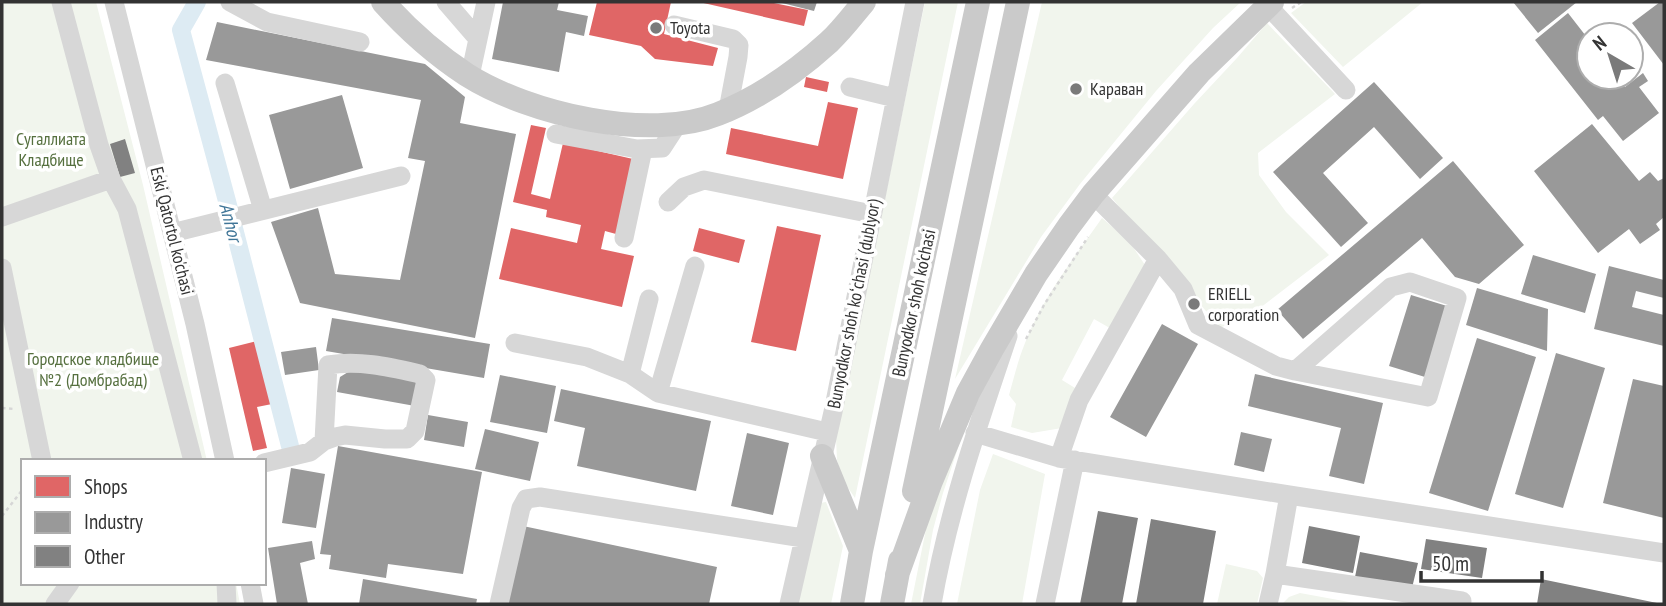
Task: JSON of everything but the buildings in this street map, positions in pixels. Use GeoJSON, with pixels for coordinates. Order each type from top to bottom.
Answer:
{"type":"FeatureCollection","features":[{"type":"Feature","properties":{"kind":"main road"},"geometry":{"type":"LineString","coordinates":[[383,2],[433,52],[510,97],[582,118],[633,126],[677,125],[717,115],[759,94],[798,68],[831,41],[864,2]]}},
{"type":"Feature","properties":{"kind":"main road","name":"Bunyodkor shoh ko'chasi"},"geometry":{"type":"LineString","coordinates":[[852,604],[978,2]]}},
{"type":"Feature","properties":{"kind":"main road"},"geometry":{"type":"LineString","coordinates":[[892,604],[1018,2]]}},
{"type":"Feature","properties":{"kind":"main road"},"geometry":{"type":"LineString","coordinates":[[897,575],[931,481],[968,393],[1036,274],[1093,194],[1199,73],[1270,4]]}},
{"type":"Feature","properties":{"kind":"main road"},"geometry":{"type":"LineString","coordinates":[[824,444],[861,551]]}},
{"type":"Feature","properties":{"kind":"street"},"geometry":{"type":"LineString","coordinates":[[61,2],[99,145],[111,179],[127,209],[188,457]]}},
{"type":"Feature","properties":{"kind":"street","name":"Eski Qatortol ko'chasi"},"geometry":{"type":"LineString","coordinates":[[114,2],[195,324],[225,459]]}},
{"type":"Feature","properties":{"kind":"street"},"geometry":{"type":"LineString","coordinates":[[446,2],[478,40]]}},
{"type":"Feature","properties":{"kind":"street"},"geometry":{"type":"LineString","coordinates":[[470,76],[486,2]]}},
{"type":"Feature","properties":{"kind":"street","name":"Bunyodkor shoh koʻchasi (dublyor)"},"geometry":{"type":"LineString","coordinates":[[789,604],[833,412],[915,2]]}},
{"type":"Feature","properties":{"kind":"street"},"geometry":{"type":"LineString","coordinates":[[240,4],[267,22],[360,42]]}},
{"type":"Feature","properties":{"kind":"street"},"geometry":{"type":"LineString","coordinates":[[1270,4],[1346,90]]}},
{"type":"Feature","properties":{"kind":"street"},"geometry":{"type":"LineString","coordinates":[[674,25],[733,39],[739,45],[728,110]]}},
{"type":"Feature","properties":{"kind":"street"},"geometry":{"type":"LineString","coordinates":[[225,83],[263,210]]}},
{"type":"Feature","properties":{"kind":"street"},"geometry":{"type":"LineString","coordinates":[[849,87],[895,98]]}},
{"type":"Feature","properties":{"kind":"street"},"geometry":{"type":"LineString","coordinates":[[556,134],[637,149],[662,148],[677,125]]}},
{"type":"Feature","properties":{"kind":"street"},"geometry":{"type":"LineString","coordinates":[[624,238],[643,149]]}},
{"type":"Feature","properties":{"kind":"street"},"geometry":{"type":"LineString","coordinates":[[172,233],[401,176]]}},
{"type":"Feature","properties":{"kind":"street"},"geometry":{"type":"LineString","coordinates":[[2,217],[111,179]]}},
{"type":"Feature","properties":{"kind":"street"},"geometry":{"type":"LineString","coordinates":[[668,202],[684,187],[704,180],[872,214]]}},
{"type":"Feature","properties":{"kind":"street"},"geometry":{"type":"LineString","coordinates":[[1093,194],[1158,259],[1183,289],[1198,325],[1276,366],[1295,371],[1428,397],[1457,298],[1410,282],[1391,287],[1295,371]]}},
{"type":"Feature","properties":{"kind":"street"},"geometry":{"type":"LineString","coordinates":[[1045,604],[1067,459],[1079,400],[1158,259]]}},
{"type":"Feature","properties":{"kind":"street"},"geometry":{"type":"LineString","coordinates":[[658,393],[695,266]]}},
{"type":"Feature","properties":{"kind":"street"},"geometry":{"type":"LineString","coordinates":[[2,268],[42,459]]}},
{"type":"Feature","properties":{"kind":"street"},"geometry":{"type":"LineString","coordinates":[[630,374],[649,299]]}},
{"type":"Feature","properties":{"kind":"street"},"geometry":{"type":"LineString","coordinates":[[932,604],[949,519],[1019,304]]}},
{"type":"Feature","properties":{"kind":"street"},"geometry":{"type":"LineString","coordinates":[[515,343],[587,358],[630,374],[658,393],[824,444]]}},
{"type":"Feature","properties":{"kind":"street"},"geometry":{"type":"LineString","coordinates":[[266,463],[310,452],[335,436],[407,439],[415,431],[426,380],[421,374],[365,363],[343,362],[328,365],[324,441]]}},
{"type":"Feature","properties":{"kind":"street"},"geometry":{"type":"LineString","coordinates":[[975,433],[1067,459],[1664,553]]}},
{"type":"Feature","properties":{"kind":"street"},"geometry":{"type":"LineString","coordinates":[[1268,604],[1289,495]]}},
{"type":"Feature","properties":{"kind":"street"},"geometry":{"type":"LineString","coordinates":[[499,604],[521,508],[526,499],[540,497],[803,538]]}},
{"type":"Feature","properties":{"kind":"street"},"geometry":{"type":"LineString","coordinates":[[1275,574],[1462,601],[1461,604]]}},
{"type":"Feature","properties":{"kind":"street"},"geometry":{"type":"LineString","coordinates":[[55,604],[69,585]]}},
{"type":"Feature","properties":{"kind":"street"},"geometry":{"type":"LineString","coordinates":[[226,585],[227,604]]}},
{"type":"Feature","properties":{"kind":"street"},"geometry":{"type":"LineString","coordinates":[[250,585],[254,604]]}},
{"type":"Feature","properties":{"kind":"path"},"geometry":{"type":"LineString","coordinates":[[2,516],[21,492]]}},
{"type":"Feature","properties":{"kind":"green space","name":"Городское кладбище №2 (Домбрабад)"},"geometry":{"type":"Polygon","coordinates":[[[2,2],[96,2],[143,185],[207,459],[21,459],[21,585],[236,585],[240,604],[2,604],[2,2]]]}},
{"type":"Feature","properties":{"kind":"green space"},"geometry":{"type":"Polygon","coordinates":[[[925,2],[958,2],[855,498],[842,479],[837,460],[836,438],[925,2]]]}},
{"type":"Feature","properties":{"kind":"green space"},"geometry":{"type":"Polygon","coordinates":[[[1042,2],[1241,2],[1213,28],[1156,91],[1080,184],[1041,237],[955,379],[1042,2]]]}},
{"type":"Feature","properties":{"kind":"green space"},"geometry":{"type":"Polygon","coordinates":[[[1306,2],[1423,2],[1343,67],[1291,13],[1306,2]]]}},
{"type":"Feature","properties":{"kind":"green space"},"geometry":{"type":"Polygon","coordinates":[[[1267,23],[1335,94],[1258,153],[1259,175],[1286,212],[1329,255],[1256,311],[1220,328],[1112,198],[1267,23]]]}},
{"type":"Feature","properties":{"kind":"green space"},"geometry":{"type":"Polygon","coordinates":[[[1102,218],[1129,241],[1149,271],[1115,331],[1094,319],[1062,380],[1080,391],[1062,428],[1032,433],[1011,427],[1016,404],[1009,395],[1032,326],[1060,278],[1102,218]]]}},
{"type":"Feature","properties":{"kind":"green space"},"geometry":{"type":"Polygon","coordinates":[[[965,427],[933,530],[920,604],[911,604],[928,519],[965,427]]]}},
{"type":"Feature","properties":{"kind":"green space"},"geometry":{"type":"Polygon","coordinates":[[[993,454],[1045,474],[1022,604],[957,604],[980,490],[993,454]]]}},
{"type":"Feature","properties":{"kind":"green space"},"geometry":{"type":"Polygon","coordinates":[[[826,502],[843,546],[831,604],[797,604],[820,503],[826,502]]]}},
{"type":"Feature","properties":{"kind":"green space"},"geometry":{"type":"Polygon","coordinates":[[[1226,564],[1257,571],[1263,578],[1257,604],[1217,604],[1226,564]]]}},
{"type":"Feature","properties":{"kind":"green space"},"geometry":{"type":"Polygon","coordinates":[[[1300,593],[1360,604],[1282,604],[1289,597],[1300,593]]]}},
{"type":"Feature","properties":{"kind":"waterway","name":"Anhor"},"geometry":{"type":"LineString","coordinates":[[197,2],[181,30],[290,446]]}},
{"type":"Feature","properties":{"kind":"place","name":"Toyota"},"geometry":{"type":"Point","coordinates":[656,28]}},
{"type":"Feature","properties":{"kind":"place","name":"Караван"},"geometry":{"type":"Point","coordinates":[1076,89]}},
{"type":"Feature","properties":{"kind":"place","name":"ERIELL corporation"},"geometry":{"type":"Point","coordinates":[1194,304]}},
{"type":"Feature","properties":{"kind":"park label","name":"Сугаллиата Кладбище"},"geometry":{"type":"Point","coordinates":[51,149]}}]}
